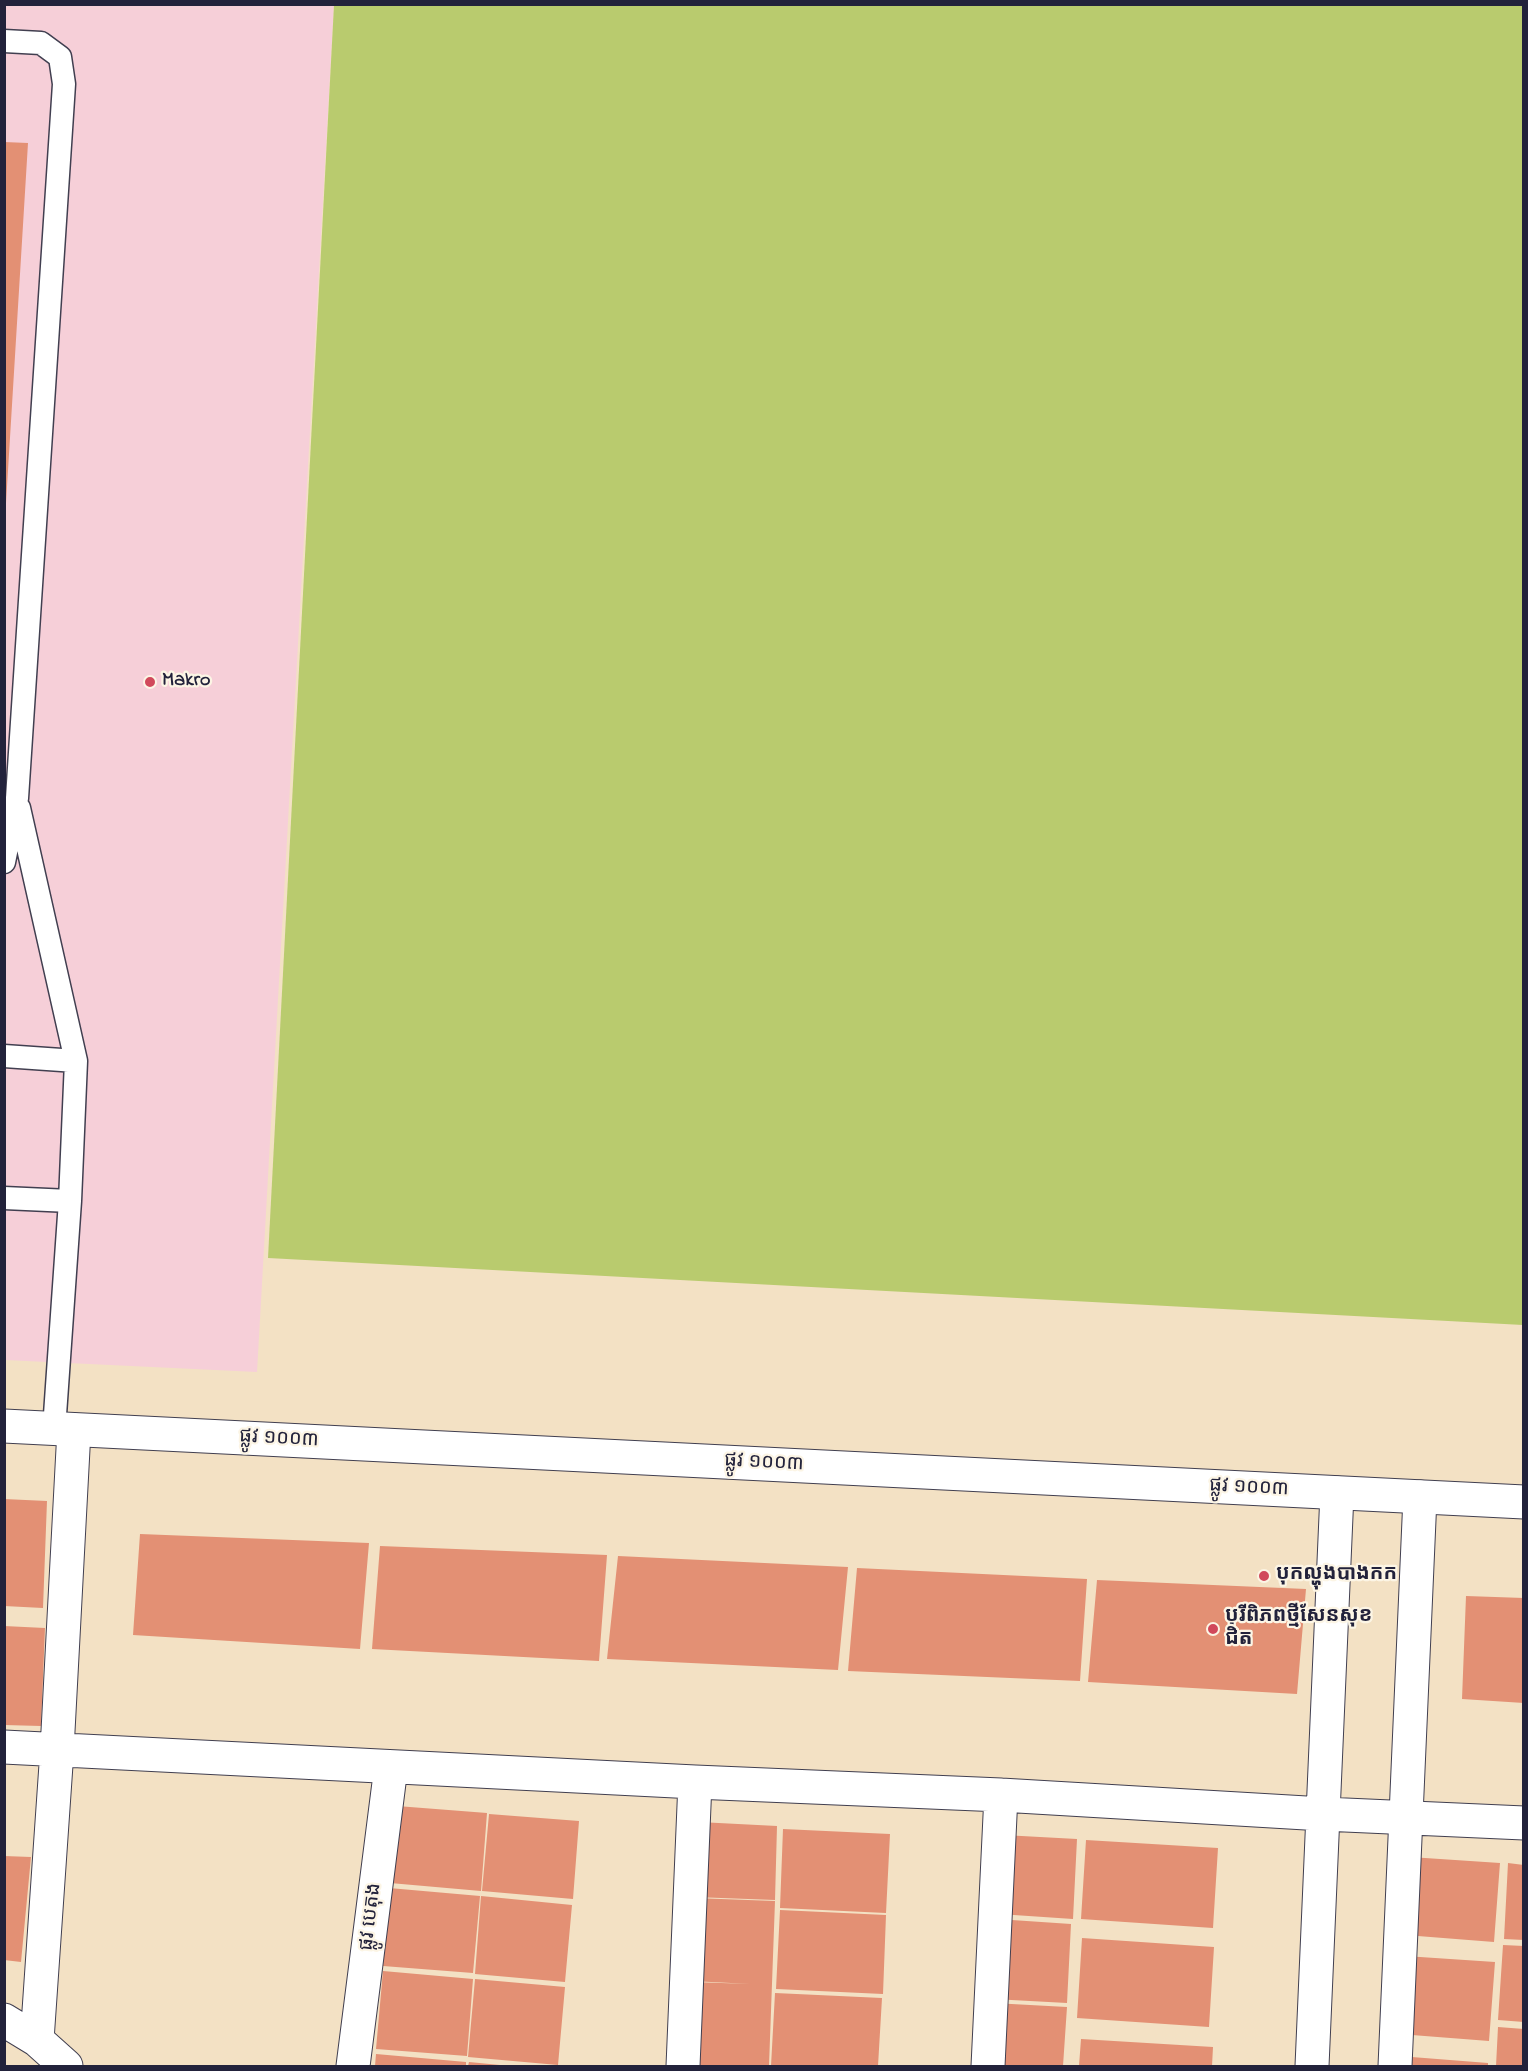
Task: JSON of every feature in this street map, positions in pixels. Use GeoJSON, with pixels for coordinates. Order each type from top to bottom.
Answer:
{"type":"FeatureCollection","features":[{"type":"Feature","properties":{"kind":"street","name":"ផ្លូវ ១០០៣"},"geometry":{"type":"LineString","coordinates":[[4,1426],[1524,1502]]}},
{"type":"Feature","properties":{"kind":"street"},"geometry":{"type":"LineString","coordinates":[[37,2040],[57,1750],[64,1430]]}},
{"type":"Feature","properties":{"kind":"street"},"geometry":{"type":"LineString","coordinates":[[1311,2067],[1337,1493]]}},
{"type":"Feature","properties":{"kind":"street"},"geometry":{"type":"LineString","coordinates":[[1395,2067],[1420,1497]]}},
{"type":"Feature","properties":{"kind":"street"},"geometry":{"type":"LineString","coordinates":[[4,1747],[1001,1795],[1524,1823]]}},
{"type":"Feature","properties":{"kind":"street","name":"ផ្លូវ បេតុង"},"geometry":{"type":"LineString","coordinates":[[353,2067],[391,1767]]}},
{"type":"Feature","properties":{"kind":"street"},"geometry":{"type":"LineString","coordinates":[[683,2067],[695,1782]]}},
{"type":"Feature","properties":{"kind":"street"},"geometry":{"type":"LineString","coordinates":[[988,2067],[1001,1795]]}},
{"type":"Feature","properties":{"kind":"street"},"geometry":{"type":"LineString","coordinates":[[4,2020],[37,2040],[66,2067]]}},
{"type":"Feature","properties":{"kind":"lane"},"geometry":{"type":"LineString","coordinates":[[4,40],[41,43],[60,57],[64,84],[17,798],[4,862]]}},
{"type":"Feature","properties":{"kind":"lane"},"geometry":{"type":"LineString","coordinates":[[17,798],[76,1061],[64,1430]]}},
{"type":"Feature","properties":{"kind":"lane"},"geometry":{"type":"LineString","coordinates":[[4,1056],[76,1061]]}},
{"type":"Feature","properties":{"kind":"lane"},"geometry":{"type":"LineString","coordinates":[[4,1198],[70,1201]]}},
{"type":"Feature","properties":{"kind":"shaded area","name":"Makro"},"geometry":{"type":"Polygon","coordinates":[[[5,5],[334,5],[257,1372],[5,1360],[5,5]]]}},
{"type":"Feature","properties":{"kind":"green space"},"geometry":{"type":"Polygon","coordinates":[[[334,5],[1523,5],[1523,1325],[268,1258],[334,5]]]}},
{"type":"Feature","properties":{"kind":"building"},"geometry":{"type":"Polygon","coordinates":[[[4,142],[28,143],[6,503],[4,502],[4,142]]]}},
{"type":"Feature","properties":{"kind":"building"},"geometry":{"type":"Polygon","coordinates":[[[4,1499],[47,1501],[43,1608],[4,1606],[4,1499]]]}},
{"type":"Feature","properties":{"kind":"building"},"geometry":{"type":"Polygon","coordinates":[[[140,1534],[369,1543],[360,1649],[133,1635],[140,1534]]]}},
{"type":"Feature","properties":{"kind":"building"},"geometry":{"type":"Polygon","coordinates":[[[380,1546],[607,1555],[599,1661],[372,1649],[380,1546]]]}},
{"type":"Feature","properties":{"kind":"building"},"geometry":{"type":"Polygon","coordinates":[[[618,1556],[848,1567],[838,1670],[607,1659],[618,1556]]]}},
{"type":"Feature","properties":{"kind":"building"},"geometry":{"type":"Polygon","coordinates":[[[857,1568],[1087,1579],[1080,1681],[848,1671],[857,1568]]]}},
{"type":"Feature","properties":{"kind":"building"},"geometry":{"type":"Polygon","coordinates":[[[1097,1580],[1306,1589],[1297,1694],[1088,1682],[1097,1580]]]}},
{"type":"Feature","properties":{"kind":"building"},"geometry":{"type":"Polygon","coordinates":[[[1466,1596],[1524,1598],[1524,1703],[1462,1699],[1466,1596]]]}},
{"type":"Feature","properties":{"kind":"building"},"geometry":{"type":"Polygon","coordinates":[[[4,1626],[45,1628],[41,1726],[4,1725],[4,1626]]]}},
{"type":"Feature","properties":{"kind":"building"},"geometry":{"type":"Polygon","coordinates":[[[397,1806],[487,1813],[481,1891],[390,1883],[397,1806]]]}},
{"type":"Feature","properties":{"kind":"building"},"geometry":{"type":"Polygon","coordinates":[[[489,1814],[579,1821],[573,1899],[482,1891],[489,1814]]]}},
{"type":"Feature","properties":{"kind":"building"},"geometry":{"type":"Polygon","coordinates":[[[699,1822],[777,1826],[775,1900],[694,1897],[699,1822]]]}},
{"type":"Feature","properties":{"kind":"building"},"geometry":{"type":"Polygon","coordinates":[[[783,1829],[890,1834],[886,1913],[780,1908],[783,1829]]]}},
{"type":"Feature","properties":{"kind":"building"},"geometry":{"type":"Polygon","coordinates":[[[1003,1835],[1077,1839],[1073,1919],[999,1914],[1003,1835]]]}},
{"type":"Feature","properties":{"kind":"building"},"geometry":{"type":"Polygon","coordinates":[[[1086,1840],[1218,1848],[1213,1928],[1081,1919],[1086,1840]]]}},
{"type":"Feature","properties":{"kind":"building"},"geometry":{"type":"Polygon","coordinates":[[[4,1856],[31,1857],[21,1962],[4,1960],[4,1856]]]}},
{"type":"Feature","properties":{"kind":"building"},"geometry":{"type":"Polygon","coordinates":[[[1410,1857],[1500,1863],[1494,1942],[1405,1935],[1410,1857]]]}},
{"type":"Feature","properties":{"kind":"building"},"geometry":{"type":"Polygon","coordinates":[[[1508,1863],[1524,1865],[1524,1940],[1504,1939],[1508,1863]]]}},
{"type":"Feature","properties":{"kind":"building"},"geometry":{"type":"Polygon","coordinates":[[[389,1888],[480,1896],[473,1973],[383,1966],[389,1888]]]}},
{"type":"Feature","properties":{"kind":"building"},"geometry":{"type":"Polygon","coordinates":[[[481,1896],[572,1905],[565,1982],[475,1974],[481,1896]]]}},
{"type":"Feature","properties":{"kind":"building"},"geometry":{"type":"Polygon","coordinates":[[[694,1898],[775,1901],[769,2066],[688,2066],[691,1982],[751,1984],[691,1981],[694,1898]]]}},
{"type":"Feature","properties":{"kind":"building"},"geometry":{"type":"Polygon","coordinates":[[[780,1910],[886,1915],[883,1994],[776,1989],[780,1910]]]}},
{"type":"Feature","properties":{"kind":"building"},"geometry":{"type":"Polygon","coordinates":[[[997,1919],[1071,1924],[1067,2003],[993,1999],[997,1919]]]}},
{"type":"Feature","properties":{"kind":"building"},"geometry":{"type":"Polygon","coordinates":[[[1082,1938],[1214,1947],[1209,2027],[1077,2018],[1082,1938]]]}},
{"type":"Feature","properties":{"kind":"building"},"geometry":{"type":"Polygon","coordinates":[[[1503,1945],[1524,1946],[1524,2022],[1498,2020],[1503,1945]]]}},
{"type":"Feature","properties":{"kind":"building"},"geometry":{"type":"Polygon","coordinates":[[[1405,1956],[1495,1962],[1489,2041],[1399,2034],[1405,1956]]]}},
{"type":"Feature","properties":{"kind":"building"},"geometry":{"type":"Polygon","coordinates":[[[383,1971],[473,1979],[467,2056],[376,2049],[383,1971]]]}},
{"type":"Feature","properties":{"kind":"building"},"geometry":{"type":"Polygon","coordinates":[[[475,1979],[565,1987],[558,2065],[468,2057],[475,1979]]]}},
{"type":"Feature","properties":{"kind":"building"},"geometry":{"type":"Polygon","coordinates":[[[775,1993],[882,1998],[878,2066],[771,2066],[775,1993]]]}},
{"type":"Feature","properties":{"kind":"building"},"geometry":{"type":"Polygon","coordinates":[[[993,2003],[1067,2007],[1063,2066],[990,2066],[993,2003]]]}},
{"type":"Feature","properties":{"kind":"building"},"geometry":{"type":"Polygon","coordinates":[[[1498,2027],[1524,2029],[1524,2066],[1496,2066],[1498,2027]]]}},
{"type":"Feature","properties":{"kind":"building"},"geometry":{"type":"Polygon","coordinates":[[[1081,2039],[1213,2047],[1212,2066],[1079,2066],[1081,2039]]]}},
{"type":"Feature","properties":{"kind":"building"},"geometry":{"type":"Polygon","coordinates":[[[376,2054],[466,2062],[466,2066],[375,2066],[376,2054]]]}},
{"type":"Feature","properties":{"kind":"building"},"geometry":{"type":"Polygon","coordinates":[[[1399,2056],[1488,2063],[1488,2066],[1398,2066],[1399,2056]]]}},
{"type":"Feature","properties":{"kind":"building"},"geometry":{"type":"Polygon","coordinates":[[[469,2062],[500,2065],[500,2066],[468,2066],[469,2062]]]}},
{"type":"Feature","properties":{"kind":"place","name":"Makro"},"geometry":{"type":"Point","coordinates":[150,682]}},
{"type":"Feature","properties":{"kind":"place","name":"បុកល្ហុងបាងកក"},"geometry":{"type":"Point","coordinates":[1264,1576]}},
{"type":"Feature","properties":{"kind":"place","name":"បុរីពិភពថ្មីសែនសុខ ជិត"},"geometry":{"type":"Point","coordinates":[1213,1629]}}]}
